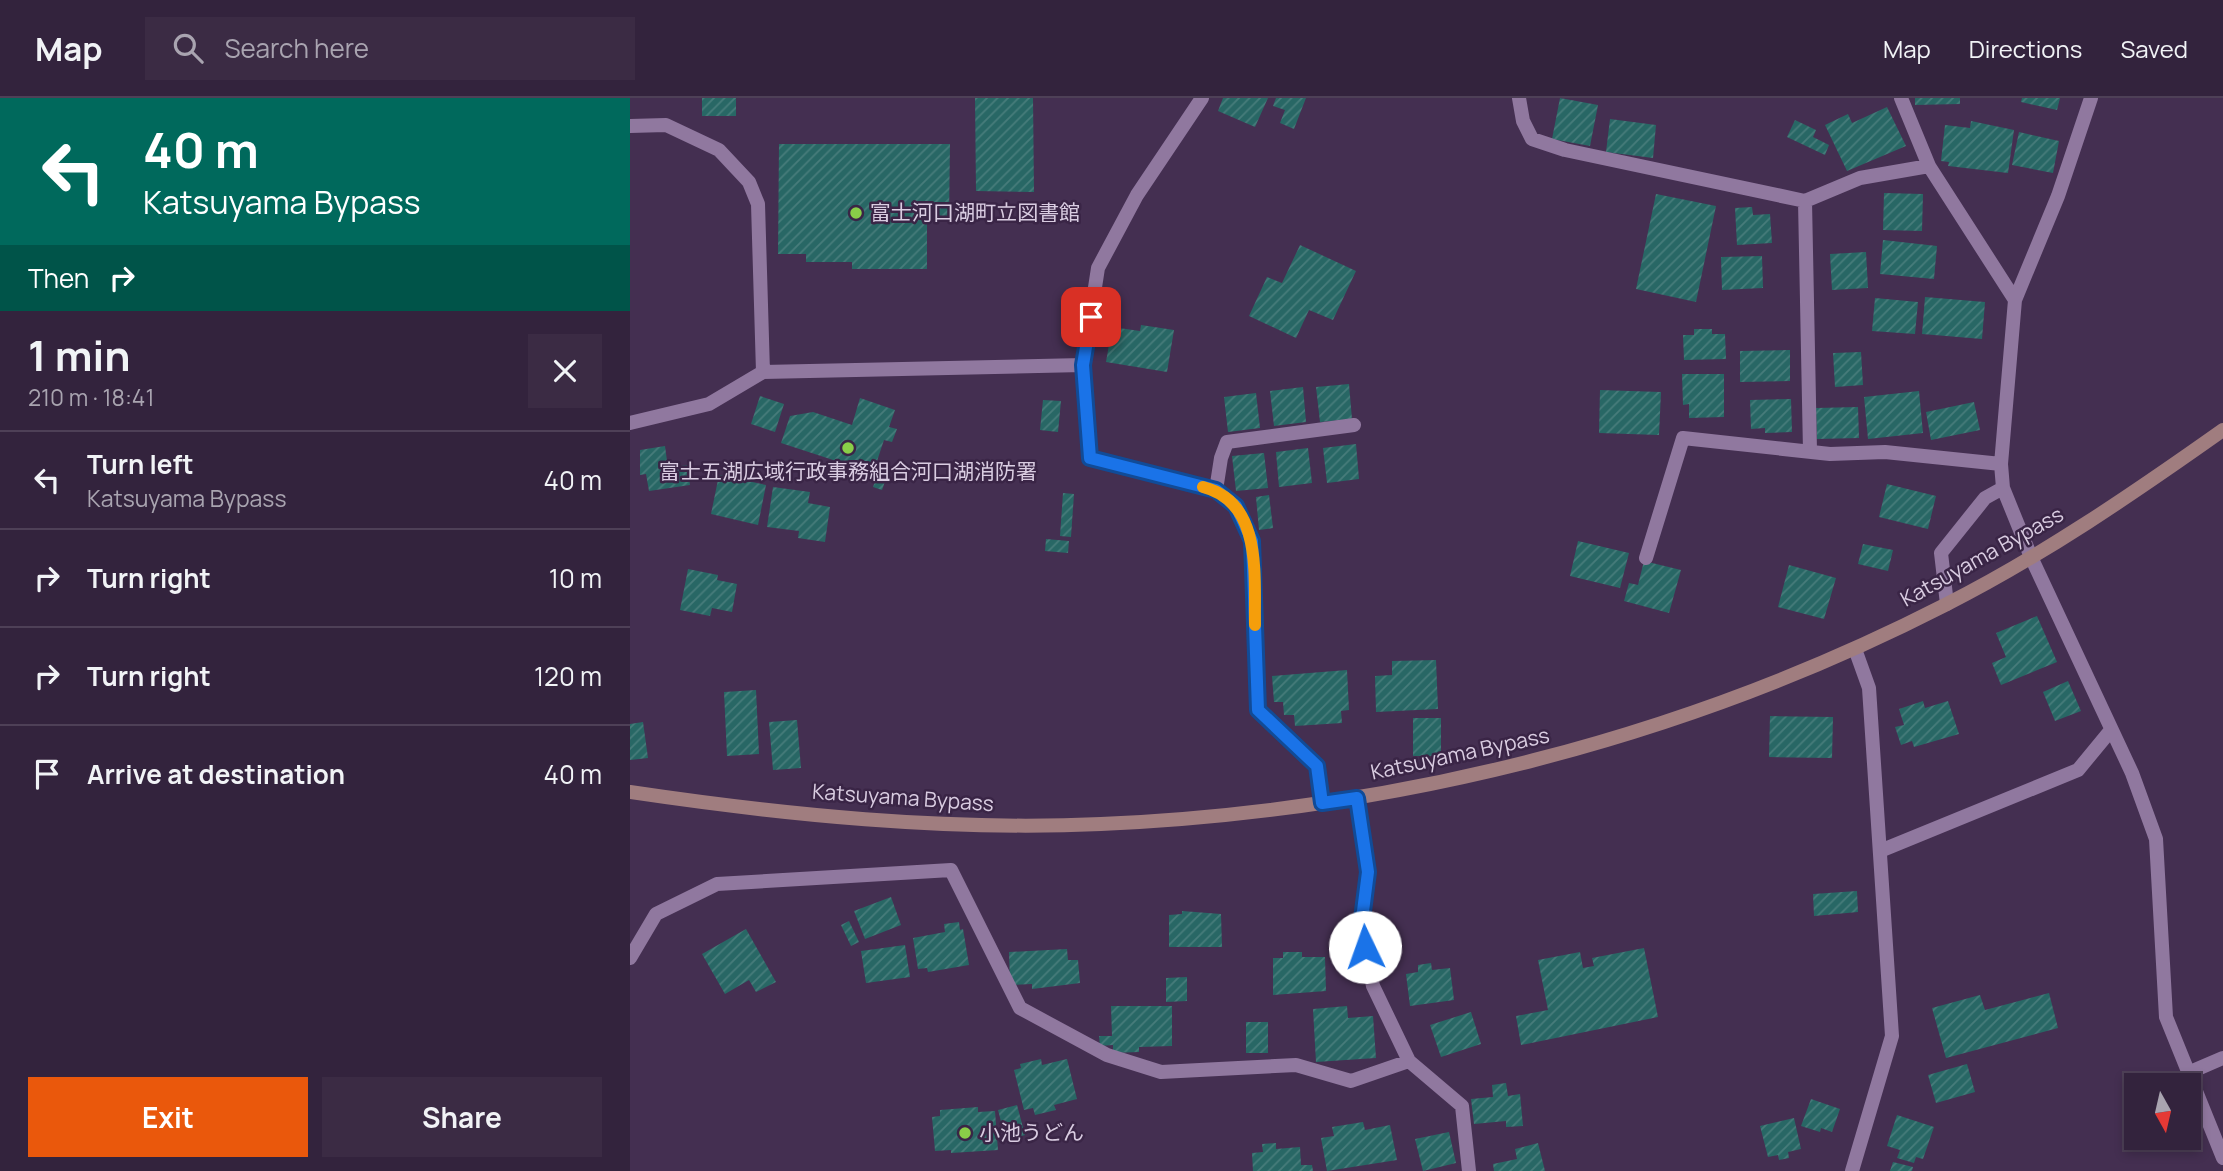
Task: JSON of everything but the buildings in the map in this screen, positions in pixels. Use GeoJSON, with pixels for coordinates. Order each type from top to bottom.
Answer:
{"type":"FeatureCollection","features":[{"type":"Feature","properties":{"kind":"main road","name":"Katsuyama Bypass"},"geometry":{"type":"LineString","coordinates":[[630,792],[720,806],[998,825],[1101,824],[1357,798],[1540,760],[1752,692],[1854,649],[1947,604],[2031,557],[2154,479],[2223,430]]}},
{"type":"Feature","properties":{"kind":"street"},"geometry":{"type":"LineString","coordinates":[[1202,98],[1137,195],[1098,268],[1083,365],[1090,458],[1216,490],[1236,506],[1252,541],[1258,710],[1317,766],[1322,803]]}},
{"type":"Feature","properties":{"kind":"street"},"geometry":{"type":"LineString","coordinates":[[1519,98],[1523,121],[1532,139],[1565,150],[1805,201],[1860,178],[1929,166]]}},
{"type":"Feature","properties":{"kind":"street"},"geometry":{"type":"LineString","coordinates":[[1901,98],[1929,166],[2015,300]]}},
{"type":"Feature","properties":{"kind":"street"},"geometry":{"type":"LineString","coordinates":[[2091,98],[2058,196],[2015,300],[2001,464],[2003,488],[2031,557],[2111,730],[2156,839],[2166,1017],[2188,1073],[2223,1058]]}},
{"type":"Feature","properties":{"kind":"street"},"geometry":{"type":"LineString","coordinates":[[630,126],[666,125],[719,150],[749,182],[758,204],[763,372]]}},
{"type":"Feature","properties":{"kind":"street"},"geometry":{"type":"LineString","coordinates":[[1805,201],[1810,452]]}},
{"type":"Feature","properties":{"kind":"street"},"geometry":{"type":"LineString","coordinates":[[630,423],[709,404],[763,372],[1083,365]]}},
{"type":"Feature","properties":{"kind":"street"},"geometry":{"type":"LineString","coordinates":[[1216,490],[1221,458],[1227,442],[1354,425]]}},
{"type":"Feature","properties":{"kind":"street"},"geometry":{"type":"LineString","coordinates":[[1646,558],[1683,438],[1830,454],[1885,452],[2001,464]]}},
{"type":"Feature","properties":{"kind":"street"},"geometry":{"type":"LineString","coordinates":[[1947,604],[1941,553],[1985,498],[2003,488]]}},
{"type":"Feature","properties":{"kind":"street"},"geometry":{"type":"LineString","coordinates":[[1852,1171],[1892,1036],[1870,688],[1854,649]]}},
{"type":"Feature","properties":{"kind":"street"},"geometry":{"type":"LineString","coordinates":[[1880,850],[2078,770],[2111,730]]}},
{"type":"Feature","properties":{"kind":"street"},"geometry":{"type":"LineString","coordinates":[[1357,798],[1368,872],[1361,927],[1373,986],[1409,1061],[1462,1106],[1469,1171]]}},
{"type":"Feature","properties":{"kind":"street"},"geometry":{"type":"LineString","coordinates":[[630,958],[656,914],[717,884],[951,870],[1020,1008],[1107,1055],[1161,1072],[1296,1065],[1351,1081],[1409,1061]]}},
{"type":"Feature","properties":{"kind":"street"},"geometry":{"type":"LineString","coordinates":[[2202,1107],[2223,1158]]}},
{"type":"Feature","properties":{"kind":"slow traffic"},"geometry":{"type":"LineString","coordinates":[[1203,487],[1216,490],[1236,506],[1252,541],[1255,625]]}},
{"type":"Feature","properties":{"kind":"place","name":"富士河口湖町立図書館"},"geometry":{"type":"Point","coordinates":[856,213]}},
{"type":"Feature","properties":{"kind":"place","name":"富士五湖広域行政事務組合河口湖消防署"},"geometry":{"type":"Point","coordinates":[848,448]}},
{"type":"Feature","properties":{"kind":"place","name":"小池うどん"},"geometry":{"type":"Point","coordinates":[965,1133]}},
{"type":"Feature","properties":{"kind":"route"},"geometry":{"type":"LineString","coordinates":[[1091,317],[1083,365],[1090,458],[1216,490],[1236,506],[1252,541],[1258,710],[1317,766],[1322,803],[1357,798],[1368,872],[1361,927],[1365,947]]}}]}
